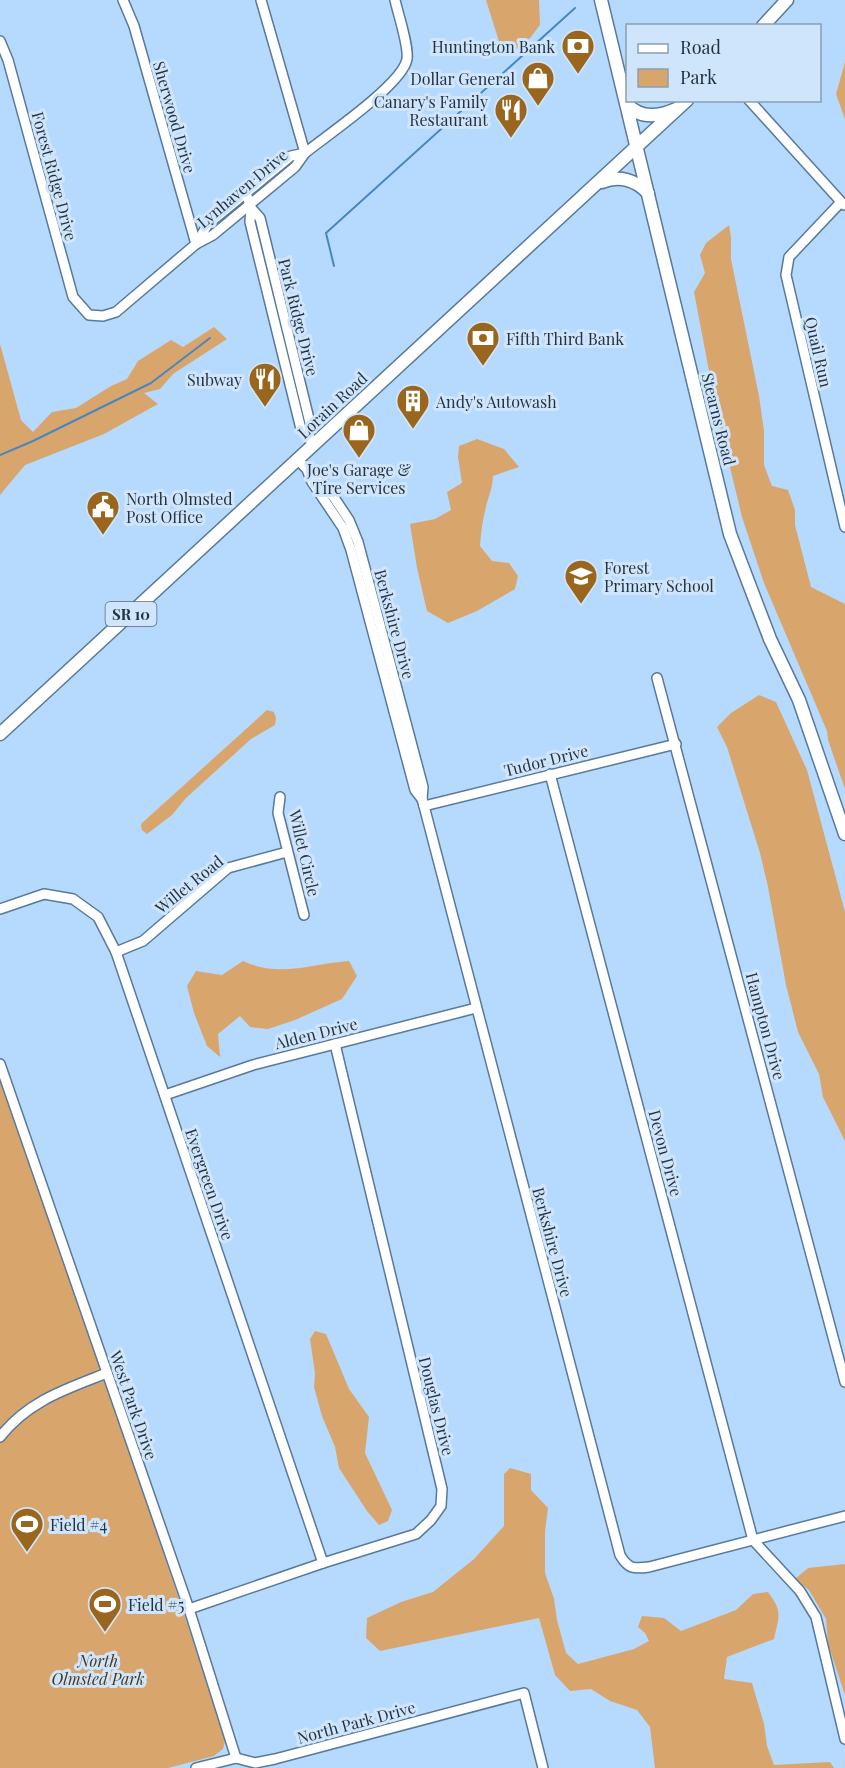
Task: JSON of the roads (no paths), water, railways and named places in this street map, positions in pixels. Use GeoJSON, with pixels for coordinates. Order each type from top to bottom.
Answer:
{"type":"FeatureCollection","features":[{"type":"Feature","properties":{"kind":"main road","name":"Stearns Road"},"geometry":{"type":"LineString","coordinates":[[601,0],[626,100]]}},
{"type":"Feature","properties":{"kind":"main road"},"geometry":{"type":"LineString","coordinates":[[765,24],[787,0]]}},
{"type":"Feature","properties":{"kind":"main road","name":"Stearns Road"},"geometry":{"type":"LineString","coordinates":[[627,104],[730,534],[767,632],[800,700],[845,834]]}},
{"type":"Feature","properties":{"kind":"main road"},"geometry":{"type":"LineString","coordinates":[[627,104],[634,112],[653,116],[667,114],[683,104]]}},
{"type":"Feature","properties":{"kind":"main road","name":"Lorain Road"},"geometry":{"type":"LineString","coordinates":[[0,734],[298,460],[310,441],[596,186],[683,104]]}},
{"type":"Feature","properties":{"kind":"main road"},"geometry":{"type":"LineString","coordinates":[[596,186],[605,180],[625,180],[639,184],[649,193]]}},
{"type":"Feature","properties":{"kind":"street","name":"Sherwood Drive"},"geometry":{"type":"LineString","coordinates":[[123,0],[134,26],[196,244]]}},
{"type":"Feature","properties":{"kind":"street"},"geometry":{"type":"LineString","coordinates":[[261,0],[305,153]]}},
{"type":"Feature","properties":{"kind":"street","name":"Lynhaven Drive"},"geometry":{"type":"LineString","coordinates":[[89,315],[103,316],[116,312],[196,244],[213,236],[250,207],[295,167],[305,153],[392,84],[407,60],[404,35],[395,0]]}},
{"type":"Feature","properties":{"kind":"street","name":"Forest Ridge Drive"},"geometry":{"type":"LineString","coordinates":[[0,41],[8,60],[73,297],[89,315]]}},
{"type":"Feature","properties":{"kind":"street"},"geometry":{"type":"LineString","coordinates":[[751,102],[843,204]]}},
{"type":"Feature","properties":{"kind":"street","name":"Lynhaven Drive"},"geometry":{"type":"LineString","coordinates":[[196,244],[208,224],[291,156],[305,153]]}},
{"type":"Feature","properties":{"kind":"street","name":"Park Ridge Drive"},"geometry":{"type":"LineString","coordinates":[[246,193],[250,207],[260,218],[310,423],[310,441]]}},
{"type":"Feature","properties":{"kind":"street","name":"Quail Run"},"geometry":{"type":"LineString","coordinates":[[843,204],[789,257],[786,275],[845,527]]}},
{"type":"Feature","properties":{"kind":"street","name":"Berkshire Drive"},"geometry":{"type":"LineString","coordinates":[[298,460],[308,472],[316,477],[331,500],[349,520],[399,712],[423,787],[423,802],[620,1555],[625,1564],[638,1569],[753,1540]]}},
{"type":"Feature","properties":{"kind":"street","name":"Hampton Drive"},"geometry":{"type":"LineString","coordinates":[[657,678],[845,1382]]}},
{"type":"Feature","properties":{"kind":"street","name":"Tudor Drive"},"geometry":{"type":"LineString","coordinates":[[423,802],[676,744]]}},
{"type":"Feature","properties":{"kind":"street","name":"Devon Drive"},"geometry":{"type":"LineString","coordinates":[[550,774],[753,1540]]}},
{"type":"Feature","properties":{"kind":"street","name":"Willet Circle"},"geometry":{"type":"LineString","coordinates":[[280,797],[278,813],[304,915]]}},
{"type":"Feature","properties":{"kind":"street","name":"Willet Road"},"geometry":{"type":"LineString","coordinates":[[116,952],[143,941],[228,868],[287,852]]}},
{"type":"Feature","properties":{"kind":"street","name":"Evergreen Drive"},"geometry":{"type":"LineString","coordinates":[[0,909],[44,894],[73,899],[98,917],[116,952],[323,1563]]}},
{"type":"Feature","properties":{"kind":"street","name":"Alden Drive"},"geometry":{"type":"LineString","coordinates":[[165,1095],[253,1065],[476,1008]]}},
{"type":"Feature","properties":{"kind":"street","name":"Douglas Drive"},"geometry":{"type":"LineString","coordinates":[[189,1609],[416,1534],[431,1520],[441,1506],[442,1489],[335,1044]]}},
{"type":"Feature","properties":{"kind":"street","name":"West Park Drive"},"geometry":{"type":"LineString","coordinates":[[0,1064],[189,1609],[236,1758]]}},
{"type":"Feature","properties":{"kind":"street"},"geometry":{"type":"LineString","coordinates":[[0,1437],[8,1427],[48,1396],[107,1373]]}},
{"type":"Feature","properties":{"kind":"street"},"geometry":{"type":"LineString","coordinates":[[845,1516],[753,1540],[800,1591],[816,1617],[845,1739]]}},
{"type":"Feature","properties":{"kind":"street","name":"North Park Drive"},"geometry":{"type":"LineString","coordinates":[[196,1768],[236,1758],[255,1762],[275,1759],[524,1693],[543,1768]]}},
{"type":"Feature","properties":{"kind":"waterway"},"geometry":{"type":"LineString","coordinates":[[334,266],[326,233],[575,8]]}},
{"type":"Feature","properties":{"kind":"waterway"},"geometry":{"type":"LineString","coordinates":[[0,455],[151,383],[210,338]]}},
{"type":"Feature","properties":{"kind":"place","name":"Huntington Bank"},"geometry":{"type":"Point","coordinates":[578,75]}},
{"type":"Feature","properties":{"kind":"place","name":"Dollar General"},"geometry":{"type":"Point","coordinates":[538,107]}},
{"type":"Feature","properties":{"kind":"place","name":"Canary's Family Restaurant"},"geometry":{"type":"Point","coordinates":[511,139]}},
{"type":"Feature","properties":{"kind":"place","name":"Fifth Third Bank"},"geometry":{"type":"Point","coordinates":[483,367]}},
{"type":"Feature","properties":{"kind":"place","name":"Subway"},"geometry":{"type":"Point","coordinates":[265,408]}},
{"type":"Feature","properties":{"kind":"place","name":"Andy's Autowash"},"geometry":{"type":"Point","coordinates":[413,430]}},
{"type":"Feature","properties":{"kind":"place","name":"Joe's Garage & Tire Services"},"geometry":{"type":"Point","coordinates":[359,459]}},
{"type":"Feature","properties":{"kind":"place","name":"North Olmsted Post Office"},"geometry":{"type":"Point","coordinates":[103,536]}},
{"type":"Feature","properties":{"kind":"place","name":"Forest Primary School"},"geometry":{"type":"Point","coordinates":[581,605]}},
{"type":"Feature","properties":{"kind":"place","name":"Field #4"},"geometry":{"type":"Point","coordinates":[27,1553]}},
{"type":"Feature","properties":{"kind":"place","name":"Field #5"},"geometry":{"type":"Point","coordinates":[105,1633]}},
{"type":"Feature","properties":{"kind":"park label","name":"North Olmsted Park"},"geometry":{"type":"Point","coordinates":[98,1669]}}]}
